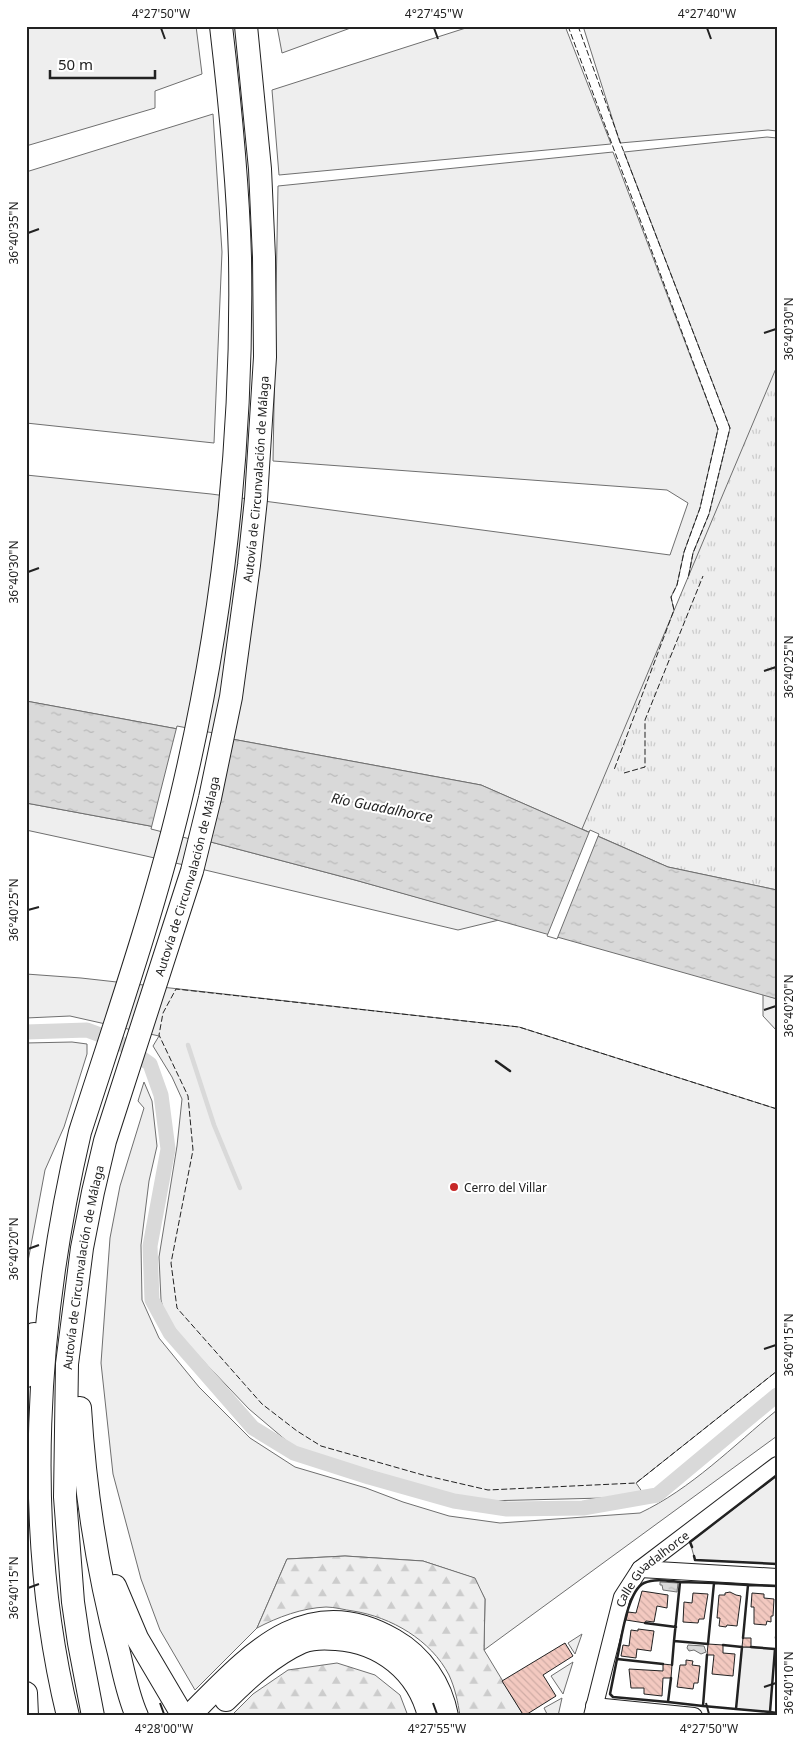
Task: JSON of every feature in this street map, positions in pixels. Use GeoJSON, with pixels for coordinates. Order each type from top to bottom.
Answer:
{"type":"FeatureCollection","features":[{"type":"Feature","properties":{"kind":"highway","name":"Autovía de Circunvalación de Málaga"},"geometry":{"type":"LineString","coordinates":[[67,1714],[54,1646],[48,1596],[40,1490],[44,1353],[58,1244],[80,1132],[170,844],[204,692],[224,562],[236,430],[240,257],[236,171],[221,26]]}},
{"type":"Feature","properties":{"kind":"highway","name":"Autovía de Circunvalación de Málaga"},"geometry":{"type":"LineString","coordinates":[[92,1712],[73,1602],[65,1497],[67,1364],[82,1248],[105,1141],[197,853],[210,798],[231,697],[249,565],[256,499],[264,357],[264,257],[260,169],[246,26]]}},
{"type":"Feature","properties":{"kind":"highway"},"geometry":{"type":"LineString","coordinates":[[26,1376],[30,1342],[50,1302]]}},
{"type":"Feature","properties":{"kind":"highway"},"geometry":{"type":"LineString","coordinates":[[74,1315],[80,1362],[79,1394],[83,1450],[91,1514],[101,1575],[114,1635],[137,1716]]}},
{"type":"Feature","properties":{"kind":"highway"},"geometry":{"type":"LineString","coordinates":[[91,1514],[122,1605],[136,1638],[183,1716]]}},
{"type":"Feature","properties":{"kind":"highway"},"geometry":{"type":"LineString","coordinates":[[189,1716],[259,1649],[278,1637],[301,1626],[321,1622],[345,1622],[366,1626],[385,1634],[402,1644],[418,1658],[431,1674],[440,1692],[447,1716]]}},
{"type":"Feature","properties":{"kind":"highway"},"geometry":{"type":"LineString","coordinates":[[211,1716],[264,1665],[284,1651],[304,1641],[326,1638],[351,1640],[370,1646],[388,1655],[404,1668],[417,1685],[427,1704],[429,1716]]}},
{"type":"Feature","properties":{"kind":"highway"},"geometry":{"type":"LineString","coordinates":[[26,1693],[27,1716]]}},
{"type":"Feature","properties":{"kind":"street","name":"Calle Guadalhorce"},"geometry":{"type":"LineString","coordinates":[[593,1711],[622,1598],[640,1570],[777,1464]]}},
{"type":"Feature","properties":{"kind":"street"},"geometry":{"type":"LineString","coordinates":[[640,1570],[777,1577]]}},
{"type":"Feature","properties":{"kind":"street"},"geometry":{"type":"LineString","coordinates":[[593,1711],[694,1716]]}},
{"type":"Feature","properties":{"kind":"green space"},"geometry":{"type":"Polygon","coordinates":[[[26,26],[196,26],[202,74],[155,91],[155,108],[26,146],[26,26]]]}},
{"type":"Feature","properties":{"kind":"green space"},"geometry":{"type":"Polygon","coordinates":[[[277,26],[356,26],[282,53],[277,26]]]}},
{"type":"Feature","properties":{"kind":"green space"},"geometry":{"type":"Polygon","coordinates":[[[472,26],[565,26],[611,144],[279,175],[272,90],[472,26]]]}},
{"type":"Feature","properties":{"kind":"green space"},"geometry":{"type":"Polygon","coordinates":[[[583,26],[777,26],[777,131],[768,130],[620,143],[583,26]]]}},
{"type":"Feature","properties":{"kind":"green space"},"geometry":{"type":"Polygon","coordinates":[[[213,114],[222,252],[214,443],[26,423],[26,172],[213,114]]]}},
{"type":"Feature","properties":{"kind":"green space"},"geometry":{"type":"Polygon","coordinates":[[[767,137],[777,138],[777,383],[688,579],[693,553],[709,514],[730,428],[624,152],[767,137]]]}},
{"type":"Feature","properties":{"kind":"green space"},"geometry":{"type":"Polygon","coordinates":[[[613,152],[718,429],[700,508],[684,552],[677,585],[671,597],[674,610],[777,890],[668,867],[481,785],[26,701],[26,475],[211,494],[670,555],[688,503],[667,490],[273,461],[278,186],[613,152]]]}},
{"type":"Feature","properties":{"kind":"green space"},"geometry":{"type":"Polygon","coordinates":[[[777,366],[777,890],[668,867],[582,829],[777,366]]]}},
{"type":"Feature","properties":{"kind":"green space"},"geometry":{"type":"Polygon","coordinates":[[[26,803],[150,826],[499,920],[458,930],[146,856],[26,830],[26,803]]]}},
{"type":"Feature","properties":{"kind":"green space"},"geometry":{"type":"Polygon","coordinates":[[[26,974],[81,978],[519,1027],[777,1109],[777,1371],[636,1483],[643,1493],[604,1498],[484,1501],[448,1494],[295,1448],[249,1409],[187,1344],[165,1316],[161,1300],[159,1257],[177,1146],[182,1099],[172,1077],[153,1046],[159,1036],[70,1016],[26,1018],[26,974]]]}},
{"type":"Feature","properties":{"kind":"green space"},"geometry":{"type":"Polygon","coordinates":[[[763,994],[777,999],[777,1031],[763,1016],[763,994]]]}},
{"type":"Feature","properties":{"kind":"green space"},"geometry":{"type":"Polygon","coordinates":[[[72,1042],[87,1044],[87,1054],[64,1127],[45,1170],[26,1272],[26,1043],[72,1042]]]}},
{"type":"Feature","properties":{"kind":"green space"},"geometry":{"type":"Polygon","coordinates":[[[144,1082],[152,1101],[157,1146],[149,1181],[141,1245],[142,1300],[159,1338],[199,1387],[250,1438],[295,1467],[366,1488],[449,1516],[500,1523],[640,1513],[677,1492],[777,1410],[777,1436],[484,1650],[485,1599],[474,1578],[423,1561],[345,1556],[287,1559],[257,1628],[195,1690],[160,1630],[141,1579],[113,1474],[101,1363],[110,1238],[120,1186],[144,1108],[138,1101],[144,1082]]]}},
{"type":"Feature","properties":{"kind":"green space"},"geometry":{"type":"Polygon","coordinates":[[[777,1475],[777,1564],[695,1560],[690,1542],[777,1475]]]}},
{"type":"Feature","properties":{"kind":"green space"},"geometry":{"type":"Polygon","coordinates":[[[345,1556],[423,1561],[475,1578],[485,1599],[484,1650],[524,1716],[460,1716],[449,1675],[432,1651],[408,1632],[367,1614],[326,1607],[308,1609],[273,1620],[257,1628],[287,1559],[345,1556]]]}},
{"type":"Feature","properties":{"kind":"green space"},"geometry":{"type":"Polygon","coordinates":[[[582,1634],[575,1654],[568,1643],[582,1634]]]}},
{"type":"Feature","properties":{"kind":"green space"},"geometry":{"type":"Polygon","coordinates":[[[742,1647],[775,1649],[770,1712],[736,1709],[742,1647]]]}},
{"type":"Feature","properties":{"kind":"green space"},"geometry":{"type":"Polygon","coordinates":[[[573,1662],[563,1694],[551,1676],[573,1662]]]}},
{"type":"Feature","properties":{"kind":"green space"},"geometry":{"type":"Polygon","coordinates":[[[337,1663],[375,1675],[400,1695],[408,1716],[231,1716],[253,1694],[288,1670],[337,1663]]]}},
{"type":"Feature","properties":{"kind":"green space"},"geometry":{"type":"Polygon","coordinates":[[[562,1698],[558,1716],[548,1716],[544,1708],[562,1698]]]}},
{"type":"Feature","properties":{"kind":"water","name":"Río Guadalhorce"},"geometry":{"type":"Polygon","coordinates":[[[26,701],[481,785],[668,867],[777,890],[777,999],[355,880],[150,826],[26,803],[26,701]]]}},
{"type":"Feature","properties":{"kind":"water"},"geometry":{"type":"Polygon","coordinates":[[[660,1582],[678,1583],[677,1592],[663,1590],[660,1582]]]}},
{"type":"Feature","properties":{"kind":"water"},"geometry":{"type":"Polygon","coordinates":[[[688,1645],[704,1646],[706,1652],[701,1654],[694,1650],[689,1651],[688,1645]]]}},
{"type":"Feature","properties":{"kind":"pier"},"geometry":{"type":"Polygon","coordinates":[[[177,726],[229,736],[202,842],[151,829],[177,726]]]}},
{"type":"Feature","properties":{"kind":"pier"},"geometry":{"type":"Polygon","coordinates":[[[590,830],[599,834],[557,939],[547,936],[590,830]]]}},
{"type":"Feature","properties":{"kind":"building"},"geometry":{"type":"Polygon","coordinates":[[[642,1591],[668,1595],[667,1608],[657,1606],[654,1622],[646,1621],[645,1623],[626,1620],[628,1612],[636,1613],[642,1591]]]}},
{"type":"Feature","properties":{"kind":"building"},"geometry":{"type":"Polygon","coordinates":[[[730,1592],[741,1596],[737,1626],[719,1626],[720,1618],[717,1618],[719,1595],[725,1595],[725,1593],[730,1592]]]}},
{"type":"Feature","properties":{"kind":"building"},"geometry":{"type":"Polygon","coordinates":[[[693,1593],[708,1594],[704,1619],[699,1619],[698,1623],[683,1622],[684,1602],[692,1603],[693,1593]]]}},
{"type":"Feature","properties":{"kind":"building"},"geometry":{"type":"Polygon","coordinates":[[[752,1593],[764,1594],[764,1598],[774,1599],[773,1616],[771,1616],[771,1622],[767,1621],[766,1625],[754,1624],[754,1607],[751,1607],[752,1593]]]}},
{"type":"Feature","properties":{"kind":"building"},"geometry":{"type":"Polygon","coordinates":[[[638,1629],[654,1631],[651,1651],[637,1649],[636,1658],[621,1656],[623,1645],[629,1646],[631,1630],[638,1631],[638,1629]]]}},
{"type":"Feature","properties":{"kind":"building"},"geometry":{"type":"Polygon","coordinates":[[[743,1638],[751,1638],[751,1647],[742,1647],[743,1638]]]}},
{"type":"Feature","properties":{"kind":"building"},"geometry":{"type":"Polygon","coordinates":[[[565,1643],[573,1656],[543,1675],[556,1696],[524,1716],[502,1681],[565,1643]]]}},
{"type":"Feature","properties":{"kind":"building"},"geometry":{"type":"Polygon","coordinates":[[[708,1644],[723,1645],[723,1653],[735,1654],[733,1676],[712,1674],[714,1655],[707,1655],[708,1644]]]}},
{"type":"Feature","properties":{"kind":"building"},"geometry":{"type":"Polygon","coordinates":[[[686,1660],[693,1661],[692,1665],[700,1666],[698,1683],[694,1683],[693,1689],[677,1687],[680,1665],[686,1665],[686,1660]]]}},
{"type":"Feature","properties":{"kind":"building"},"geometry":{"type":"Polygon","coordinates":[[[663,1664],[672,1665],[671,1678],[663,1678],[662,1696],[644,1694],[644,1688],[631,1688],[629,1669],[663,1671],[663,1664]]]}},
{"type":"Feature","properties":{"kind":"waterway"},"geometry":{"type":"LineString","coordinates":[[26,1032],[87,1030],[119,1042],[150,1064],[161,1095],[168,1149],[150,1246],[152,1300],[170,1333],[253,1428],[294,1453],[454,1501],[507,1509],[583,1508],[657,1495],[777,1395]]}},
{"type":"Feature","properties":{"kind":"waterway"},"geometry":{"type":"LineString","coordinates":[[188,1045],[214,1125],[240,1188]]}},
{"type":"Feature","properties":{"kind":"fence"},"geometry":{"type":"LineString","coordinates":[[568,26],[718,429],[700,508],[684,552],[677,585],[671,597],[674,610],[614,770]]}},
{"type":"Feature","properties":{"kind":"fence"},"geometry":{"type":"LineString","coordinates":[[578,26],[622,147],[730,428],[709,514],[693,553],[688,579]]}},
{"type":"Feature","properties":{"kind":"fence"},"geometry":{"type":"LineString","coordinates":[[624,773],[645,767],[645,720],[703,576]]}},
{"type":"Feature","properties":{"kind":"fence"},"geometry":{"type":"LineString","coordinates":[[777,1109],[519,1027],[176,989],[163,1013],[159,1035],[188,1096],[193,1150],[171,1263],[177,1308],[262,1404],[297,1431],[321,1446],[423,1475],[488,1490],[636,1483],[777,1371]]}},
{"type":"Feature","properties":{"kind":"wall"},"geometry":{"type":"LineString","coordinates":[[496,1061],[510,1071]]}},
{"type":"Feature","properties":{"kind":"wall"},"geometry":{"type":"LineString","coordinates":[[692,1547],[690,1542],[777,1475]]}},
{"type":"Feature","properties":{"kind":"wall"},"geometry":{"type":"LineString","coordinates":[[694,1556],[695,1560],[777,1564]]}},
{"type":"Feature","properties":{"kind":"wall"},"geometry":{"type":"LineString","coordinates":[[617,1659],[629,1606],[638,1588],[648,1581],[680,1582],[674,1641]]}},
{"type":"Feature","properties":{"kind":"wall"},"geometry":{"type":"LineString","coordinates":[[672,1665],[674,1641],[708,1644],[714,1583],[680,1582]]}},
{"type":"Feature","properties":{"kind":"wall"},"geometry":{"type":"LineString","coordinates":[[714,1583],[748,1585],[743,1638]]}},
{"type":"Feature","properties":{"kind":"wall"},"geometry":{"type":"LineString","coordinates":[[748,1585],[777,1586]]}},
{"type":"Feature","properties":{"kind":"wall"},"geometry":{"type":"LineString","coordinates":[[645,1623],[676,1627]]}},
{"type":"Feature","properties":{"kind":"wall"},"geometry":{"type":"LineString","coordinates":[[776,1638],[777,1630]]}},
{"type":"Feature","properties":{"kind":"wall"},"geometry":{"type":"LineString","coordinates":[[723,1645],[742,1647],[736,1709],[770,1712],[775,1649],[751,1647]]}},
{"type":"Feature","properties":{"kind":"wall"},"geometry":{"type":"LineString","coordinates":[[707,1655],[703,1706],[736,1709]]}},
{"type":"Feature","properties":{"kind":"wall"},"geometry":{"type":"LineString","coordinates":[[663,1664],[617,1659],[610,1694],[613,1697],[668,1702]]}},
{"type":"Feature","properties":{"kind":"wall"},"geometry":{"type":"LineString","coordinates":[[671,1678],[668,1702],[703,1706]]}},
{"type":"Feature","properties":{"kind":"wall"},"geometry":{"type":"LineString","coordinates":[[770,1712],[777,1713]]}},
{"type":"Feature","properties":{"kind":"place","name":"Cerro del Villar"},"geometry":{"type":"Point","coordinates":[454,1187]}}]}
